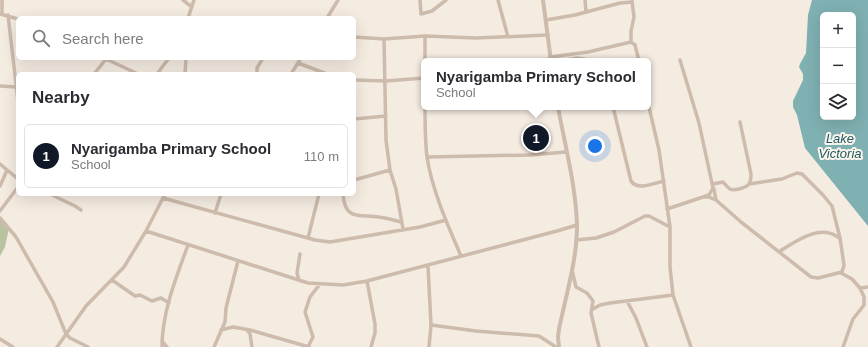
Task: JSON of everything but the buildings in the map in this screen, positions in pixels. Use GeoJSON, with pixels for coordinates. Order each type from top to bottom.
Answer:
{"type":"FeatureCollection","features":[{"type":"Feature","properties":{"kind":"street"},"geometry":{"type":"LineString","coordinates":[[2,0],[1,14],[16,18]]}},
{"type":"Feature","properties":{"kind":"street"},"geometry":{"type":"LineString","coordinates":[[183,0],[192,8]]}},
{"type":"Feature","properties":{"kind":"street"},"geometry":{"type":"LineString","coordinates":[[189,16],[194,0]]}},
{"type":"Feature","properties":{"kind":"street"},"geometry":{"type":"LineString","coordinates":[[328,16],[338,0]]}},
{"type":"Feature","properties":{"kind":"street"},"geometry":{"type":"LineString","coordinates":[[420,0],[421,14],[432,11],[446,0]]}},
{"type":"Feature","properties":{"kind":"street"},"geometry":{"type":"LineString","coordinates":[[498,0],[508,37]]}},
{"type":"Feature","properties":{"kind":"street"},"geometry":{"type":"LineString","coordinates":[[543,0],[551,58]]}},
{"type":"Feature","properties":{"kind":"street"},"geometry":{"type":"LineString","coordinates":[[585,0],[586,12]]}},
{"type":"Feature","properties":{"kind":"street"},"geometry":{"type":"LineString","coordinates":[[546,20],[632,1],[634,17],[631,31],[631,42],[635,45],[638,58]]}},
{"type":"Feature","properties":{"kind":"street"},"geometry":{"type":"LineString","coordinates":[[0,86],[16,87],[8,16]]}},
{"type":"Feature","properties":{"kind":"street"},"geometry":{"type":"LineString","coordinates":[[356,37],[384,39],[425,36],[508,37],[548,35]]}},
{"type":"Feature","properties":{"kind":"street"},"geometry":{"type":"LineString","coordinates":[[425,36],[425,58]]}},
{"type":"Feature","properties":{"kind":"street"},"geometry":{"type":"LineString","coordinates":[[384,39],[386,140],[390,170],[396,190],[403,229]]}},
{"type":"Feature","properties":{"kind":"street"},"geometry":{"type":"LineString","coordinates":[[556,58],[631,42]]}},
{"type":"Feature","properties":{"kind":"street"},"geometry":{"type":"LineString","coordinates":[[95,72],[104,60]]}},
{"type":"Feature","properties":{"kind":"street"},"geometry":{"type":"LineString","coordinates":[[107,60],[134,72]]}},
{"type":"Feature","properties":{"kind":"street"},"geometry":{"type":"LineString","coordinates":[[158,72],[168,60]]}},
{"type":"Feature","properties":{"kind":"street"},"geometry":{"type":"LineString","coordinates":[[185,72],[186,60]]}},
{"type":"Feature","properties":{"kind":"street"},"geometry":{"type":"LineString","coordinates":[[257,72],[262,60]]}},
{"type":"Feature","properties":{"kind":"street"},"geometry":{"type":"LineString","coordinates":[[292,72],[300,60]]}},
{"type":"Feature","properties":{"kind":"street"},"geometry":{"type":"LineString","coordinates":[[680,60],[699,123],[716,200]]}},
{"type":"Feature","properties":{"kind":"street"},"geometry":{"type":"LineString","coordinates":[[298,63],[322,72]]}},
{"type":"Feature","properties":{"kind":"street"},"geometry":{"type":"LineString","coordinates":[[356,80],[386,81],[421,78]]}},
{"type":"Feature","properties":{"kind":"street"},"geometry":{"type":"LineString","coordinates":[[425,110],[427,157],[446,220],[461,256]]}},
{"type":"Feature","properties":{"kind":"street"},"geometry":{"type":"LineString","coordinates":[[431,325],[476,331],[538,336],[557,347],[559,329],[572,268],[577,225],[574,194],[559,110]]}},
{"type":"Feature","properties":{"kind":"street"},"geometry":{"type":"LineString","coordinates":[[613,110],[633,184],[638,186],[664,181]]}},
{"type":"Feature","properties":{"kind":"street"},"geometry":{"type":"LineString","coordinates":[[650,110],[659,150],[670,227],[670,267],[673,296],[691,347]]}},
{"type":"Feature","properties":{"kind":"street"},"geometry":{"type":"LineString","coordinates":[[356,119],[386,116]]}},
{"type":"Feature","properties":{"kind":"street"},"geometry":{"type":"LineString","coordinates":[[740,122],[750,174],[749,184]]}},
{"type":"Feature","properties":{"kind":"street"},"geometry":{"type":"LineString","coordinates":[[427,157],[529,155],[566,152]]}},
{"type":"Feature","properties":{"kind":"street"},"geometry":{"type":"LineString","coordinates":[[0,164],[16,177]]}},
{"type":"Feature","properties":{"kind":"street"},"geometry":{"type":"LineString","coordinates":[[0,186],[7,170]]}},
{"type":"Feature","properties":{"kind":"street"},"geometry":{"type":"LineString","coordinates":[[356,179],[390,170]]}},
{"type":"Feature","properties":{"kind":"street"},"geometry":{"type":"LineString","coordinates":[[713,186],[722,182],[731,189],[740,188],[749,184],[782,179],[797,173],[802,174],[832,206],[840,238],[844,265],[844,270],[841,273]]}},
{"type":"Feature","properties":{"kind":"street"},"geometry":{"type":"LineString","coordinates":[[667,209],[711,193],[713,186]]}},
{"type":"Feature","properties":{"kind":"street"},"geometry":{"type":"LineString","coordinates":[[0,211],[16,190]]}},
{"type":"Feature","properties":{"kind":"street"},"geometry":{"type":"LineString","coordinates":[[54,196],[81,210]]}},
{"type":"Feature","properties":{"kind":"street"},"geometry":{"type":"LineString","coordinates":[[57,347],[86,306],[124,267],[146,231],[164,196],[215,213],[308,238],[330,242],[420,227],[446,220]]}},
{"type":"Feature","properties":{"kind":"street"},"geometry":{"type":"LineString","coordinates":[[215,213],[220,196]]}},
{"type":"Feature","properties":{"kind":"street"},"geometry":{"type":"LineString","coordinates":[[308,238],[318,196]]}},
{"type":"Feature","properties":{"kind":"street"},"geometry":{"type":"LineString","coordinates":[[343,196],[346,209],[352,213],[360,216],[380,217],[401,222]]}},
{"type":"Feature","properties":{"kind":"street"},"geometry":{"type":"LineString","coordinates":[[703,197],[709,197],[716,200],[741,222],[780,251],[808,275],[815,278],[841,273],[852,278],[861,290],[864,297],[864,305],[853,319],[843,347]]}},
{"type":"Feature","properties":{"kind":"street"},"geometry":{"type":"LineString","coordinates":[[576,240],[596,238],[614,232],[645,216],[649,216],[670,227]]}},
{"type":"Feature","properties":{"kind":"street"},"geometry":{"type":"LineString","coordinates":[[0,218],[16,237],[53,302],[66,334],[70,338],[88,347]]}},
{"type":"Feature","properties":{"kind":"street"},"geometry":{"type":"LineString","coordinates":[[146,231],[308,283],[343,285],[367,282],[577,225]]}},
{"type":"Feature","properties":{"kind":"street"},"geometry":{"type":"LineString","coordinates":[[780,251],[812,233],[831,233],[840,238]]}},
{"type":"Feature","properties":{"kind":"street"},"geometry":{"type":"LineString","coordinates":[[162,347],[164,323],[169,303],[188,245]]}},
{"type":"Feature","properties":{"kind":"street"},"geometry":{"type":"LineString","coordinates":[[299,280],[297,276],[300,254]]}},
{"type":"Feature","properties":{"kind":"street"},"geometry":{"type":"LineString","coordinates":[[214,347],[224,322],[238,261]]}},
{"type":"Feature","properties":{"kind":"street"},"geometry":{"type":"LineString","coordinates":[[428,266],[431,325],[429,347]]}},
{"type":"Feature","properties":{"kind":"street"},"geometry":{"type":"LineString","coordinates":[[572,268],[576,287],[587,293],[593,302],[592,313],[599,347]]}},
{"type":"Feature","properties":{"kind":"street"},"geometry":{"type":"LineString","coordinates":[[112,280],[135,296],[140,295],[152,301],[161,298],[169,303]]}},
{"type":"Feature","properties":{"kind":"street"},"geometry":{"type":"LineString","coordinates":[[367,282],[375,324],[375,333],[370,347]]}},
{"type":"Feature","properties":{"kind":"street"},"geometry":{"type":"LineString","coordinates":[[221,330],[232,327],[308,347],[313,337],[305,312],[310,297],[320,284]]}},
{"type":"Feature","properties":{"kind":"street"},"geometry":{"type":"LineString","coordinates":[[861,290],[868,287]]}},
{"type":"Feature","properties":{"kind":"street"},"geometry":{"type":"LineString","coordinates":[[592,309],[604,304],[673,296]]}},
{"type":"Feature","properties":{"kind":"street"},"geometry":{"type":"LineString","coordinates":[[627,301],[636,318],[647,347]]}},
{"type":"Feature","properties":{"kind":"street"},"geometry":{"type":"LineString","coordinates":[[247,330],[250,334],[252,347]]}},
{"type":"Feature","properties":{"kind":"street"},"geometry":{"type":"LineString","coordinates":[[0,339],[13,347]]}},
{"type":"Feature","properties":{"kind":"street"},"geometry":{"type":"LineString","coordinates":[[162,341],[167,347]]}},
{"type":"Feature","properties":{"kind":"green space"},"geometry":{"type":"Polygon","coordinates":[[[0,217],[9,228],[5,247],[0,256],[0,217]]]}},
{"type":"Feature","properties":{"kind":"water","name":"Lake Victoria"},"geometry":{"type":"Polygon","coordinates":[[[812,0],[868,0],[868,226],[805,148],[797,115],[793,107],[793,101],[803,80],[803,74],[799,67],[806,53],[808,15],[812,0]]]}},
{"type":"Feature","properties":{"kind":"place","name":"Nyarigamba Primary School"},"geometry":{"type":"Point","coordinates":[536,138]}}]}
